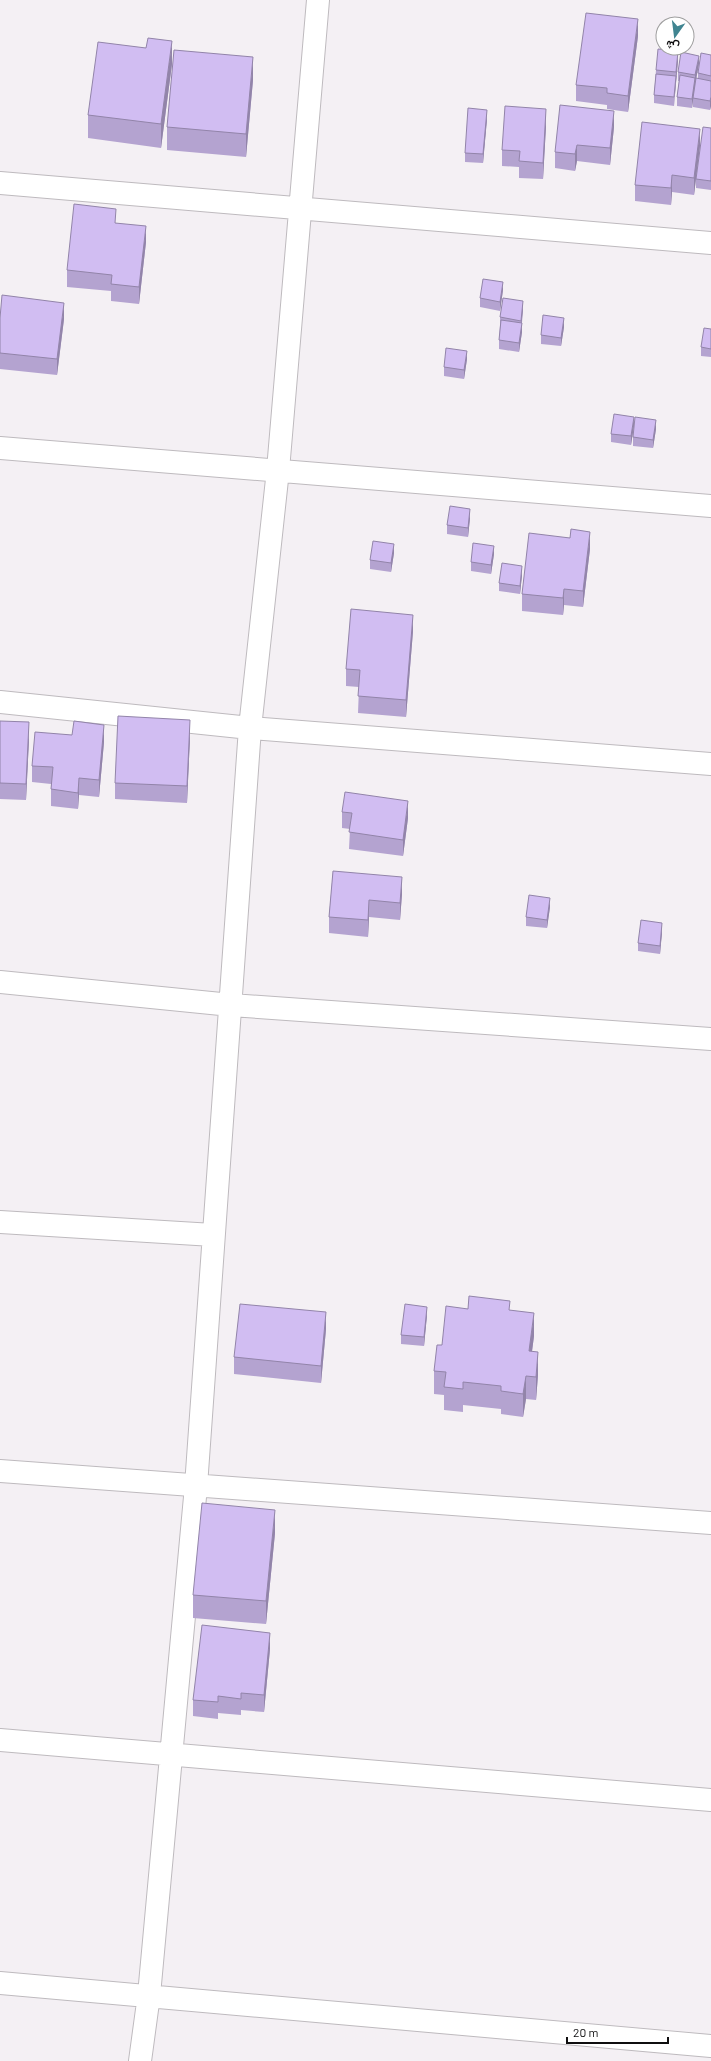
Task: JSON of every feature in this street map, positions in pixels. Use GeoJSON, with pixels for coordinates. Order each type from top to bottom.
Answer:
{"type":"FeatureCollection","features":[{"type":"Feature","properties":{"kind":"street"},"geometry":{"type":"LineString","coordinates":[[140,2061],[149,1995],[196,1486],[250,728],[278,470],[318,0]]}},
{"type":"Feature","properties":{"kind":"street"},"geometry":{"type":"LineString","coordinates":[[0,183],[711,244]]}},
{"type":"Feature","properties":{"kind":"street"},"geometry":{"type":"LineString","coordinates":[[0,448],[711,506]]}},
{"type":"Feature","properties":{"kind":"street"},"geometry":{"type":"LineString","coordinates":[[0,702],[250,728],[711,764]]}},
{"type":"Feature","properties":{"kind":"street"},"geometry":{"type":"LineString","coordinates":[[0,982],[231,1005],[711,1039]]}},
{"type":"Feature","properties":{"kind":"street"},"geometry":{"type":"LineString","coordinates":[[0,1222],[213,1235]]}},
{"type":"Feature","properties":{"kind":"street"},"geometry":{"type":"LineString","coordinates":[[0,1472],[711,1523]]}},
{"type":"Feature","properties":{"kind":"street"},"geometry":{"type":"LineString","coordinates":[[0,1740],[711,1800]]}},
{"type":"Feature","properties":{"kind":"street"},"geometry":{"type":"LineString","coordinates":[[0,1983],[711,2046]]}},
{"type":"Feature","properties":{"kind":"building"},"geometry":{"type":"Polygon","coordinates":[[[586,13],[638,19],[628,96],[607,93],[607,88],[576,85],[586,13]]]}},
{"type":"Feature","properties":{"kind":"building"},"geometry":{"type":"Polygon","coordinates":[[[148,38],[172,41],[161,124],[88,115],[98,42],[146,48],[148,38]]]}},
{"type":"Feature","properties":{"kind":"building"},"geometry":{"type":"Polygon","coordinates":[[[174,50],[253,57],[246,134],[167,127],[174,50]]]}},
{"type":"Feature","properties":{"kind":"building"},"geometry":{"type":"Polygon","coordinates":[[[701,53],[711,55],[711,76],[698,73],[701,53]]]}},
{"type":"Feature","properties":{"kind":"building"},"geometry":{"type":"Polygon","coordinates":[[[657,56],[678,56],[676,72],[656,70],[657,56]]]}},
{"type":"Feature","properties":{"kind":"building"},"geometry":{"type":"Polygon","coordinates":[[[680,56],[699,56],[695,75],[678,72],[680,56]]]}},
{"type":"Feature","properties":{"kind":"building"},"geometry":{"type":"Polygon","coordinates":[[[656,74],[676,76],[674,97],[654,95],[656,74]]]}},
{"type":"Feature","properties":{"kind":"building"},"geometry":{"type":"Polygon","coordinates":[[[680,75],[695,78],[692,99],[677,97],[680,75]]]}},
{"type":"Feature","properties":{"kind":"building"},"geometry":{"type":"Polygon","coordinates":[[[696,78],[711,81],[710,101],[693,98],[696,78]]]}},
{"type":"Feature","properties":{"kind":"building"},"geometry":{"type":"Polygon","coordinates":[[[560,105],[614,111],[610,148],[577,145],[575,154],[555,152],[560,105]]]}},
{"type":"Feature","properties":{"kind":"building"},"geometry":{"type":"Polygon","coordinates":[[[505,106],[546,109],[543,163],[519,161],[520,151],[502,150],[505,106]]]}},
{"type":"Feature","properties":{"kind":"building"},"geometry":{"type":"Polygon","coordinates":[[[468,108],[487,110],[483,154],[465,153],[468,108]]]}},
{"type":"Feature","properties":{"kind":"building"},"geometry":{"type":"Polygon","coordinates":[[[642,122],[700,129],[694,178],[672,175],[671,188],[635,185],[642,122]]]}},
{"type":"Feature","properties":{"kind":"building"},"geometry":{"type":"Polygon","coordinates":[[[703,127],[711,128],[711,181],[696,179],[703,127]]]}},
{"type":"Feature","properties":{"kind":"building"},"geometry":{"type":"Polygon","coordinates":[[[74,204],[116,209],[115,223],[146,226],[139,287],[111,284],[112,275],[67,270],[74,204]]]}},
{"type":"Feature","properties":{"kind":"building"},"geometry":{"type":"Polygon","coordinates":[[[483,279],[503,282],[500,302],[480,298],[483,279]]]}},
{"type":"Feature","properties":{"kind":"building"},"geometry":{"type":"Polygon","coordinates":[[[2,295],[64,303],[57,359],[0,353],[0,318],[2,295]]]}},
{"type":"Feature","properties":{"kind":"building"},"geometry":{"type":"Polygon","coordinates":[[[503,298],[523,301],[521,321],[500,317],[503,298]]]}},
{"type":"Feature","properties":{"kind":"building"},"geometry":{"type":"Polygon","coordinates":[[[543,315],[564,318],[561,338],[541,335],[543,315]]]}},
{"type":"Feature","properties":{"kind":"building"},"geometry":{"type":"Polygon","coordinates":[[[501,320],[522,323],[519,343],[499,340],[501,320]]]}},
{"type":"Feature","properties":{"kind":"building"},"geometry":{"type":"Polygon","coordinates":[[[704,328],[711,329],[711,349],[701,347],[704,328]]]}},
{"type":"Feature","properties":{"kind":"building"},"geometry":{"type":"Polygon","coordinates":[[[446,348],[467,351],[464,370],[444,367],[446,348]]]}},
{"type":"Feature","properties":{"kind":"building"},"geometry":{"type":"Polygon","coordinates":[[[614,414],[634,417],[631,436],[611,434],[614,414]]]}},
{"type":"Feature","properties":{"kind":"building"},"geometry":{"type":"Polygon","coordinates":[[[635,417],[656,420],[653,440],[633,437],[635,417]]]}},
{"type":"Feature","properties":{"kind":"building"},"geometry":{"type":"Polygon","coordinates":[[[450,506],[470,509],[468,528],[447,525],[450,506]]]}},
{"type":"Feature","properties":{"kind":"building"},"geometry":{"type":"Polygon","coordinates":[[[571,529],[590,532],[583,591],[564,589],[563,598],[522,594],[529,533],[570,538],[571,529]]]}},
{"type":"Feature","properties":{"kind":"building"},"geometry":{"type":"Polygon","coordinates":[[[373,541],[394,544],[391,563],[370,560],[373,541]]]}},
{"type":"Feature","properties":{"kind":"building"},"geometry":{"type":"Polygon","coordinates":[[[473,543],[494,546],[491,565],[471,562],[473,543]]]}},
{"type":"Feature","properties":{"kind":"building"},"geometry":{"type":"Polygon","coordinates":[[[502,563],[522,566],[520,586],[499,583],[502,563]]]}},
{"type":"Feature","properties":{"kind":"building"},"geometry":{"type":"Polygon","coordinates":[[[351,609],[413,615],[406,700],[358,696],[360,670],[346,669],[351,609]]]}},
{"type":"Feature","properties":{"kind":"building"},"geometry":{"type":"Polygon","coordinates":[[[118,716],[190,720],[187,786],[115,783],[118,716]]]}},
{"type":"Feature","properties":{"kind":"building"},"geometry":{"type":"Polygon","coordinates":[[[0,721],[29,722],[26,784],[0,783],[0,721]]]}},
{"type":"Feature","properties":{"kind":"building"},"geometry":{"type":"Polygon","coordinates":[[[74,721],[104,725],[99,780],[79,778],[78,793],[51,789],[53,767],[32,766],[35,732],[72,735],[74,721]]]}},
{"type":"Feature","properties":{"kind":"building"},"geometry":{"type":"Polygon","coordinates":[[[345,792],[408,801],[403,840],[349,832],[352,813],[342,812],[345,792]]]}},
{"type":"Feature","properties":{"kind":"building"},"geometry":{"type":"Polygon","coordinates":[[[333,871],[402,877],[400,903],[369,900],[368,920],[329,917],[333,871]]]}},
{"type":"Feature","properties":{"kind":"building"},"geometry":{"type":"Polygon","coordinates":[[[529,895],[550,898],[547,920],[526,917],[529,895]]]}},
{"type":"Feature","properties":{"kind":"building"},"geometry":{"type":"Polygon","coordinates":[[[641,920],[662,923],[660,946],[638,943],[641,920]]]}},
{"type":"Feature","properties":{"kind":"building"},"geometry":{"type":"Polygon","coordinates":[[[469,1296],[510,1301],[509,1310],[534,1313],[529,1351],[538,1352],[536,1377],[526,1376],[523,1394],[501,1391],[501,1386],[463,1382],[463,1389],[444,1387],[446,1372],[434,1371],[437,1345],[442,1345],[446,1306],[468,1309],[469,1296]]]}},
{"type":"Feature","properties":{"kind":"building"},"geometry":{"type":"Polygon","coordinates":[[[240,1304],[326,1312],[321,1366],[234,1357],[240,1304]]]}},
{"type":"Feature","properties":{"kind":"building"},"geometry":{"type":"Polygon","coordinates":[[[405,1304],[427,1307],[424,1337],[401,1335],[405,1304]]]}},
{"type":"Feature","properties":{"kind":"building"},"geometry":{"type":"Polygon","coordinates":[[[202,1503],[275,1510],[266,1601],[193,1595],[202,1503]]]}},
{"type":"Feature","properties":{"kind":"building"},"geometry":{"type":"Polygon","coordinates":[[[202,1625],[270,1633],[264,1695],[241,1693],[241,1699],[218,1696],[218,1702],[193,1700],[202,1625]]]}}]}
